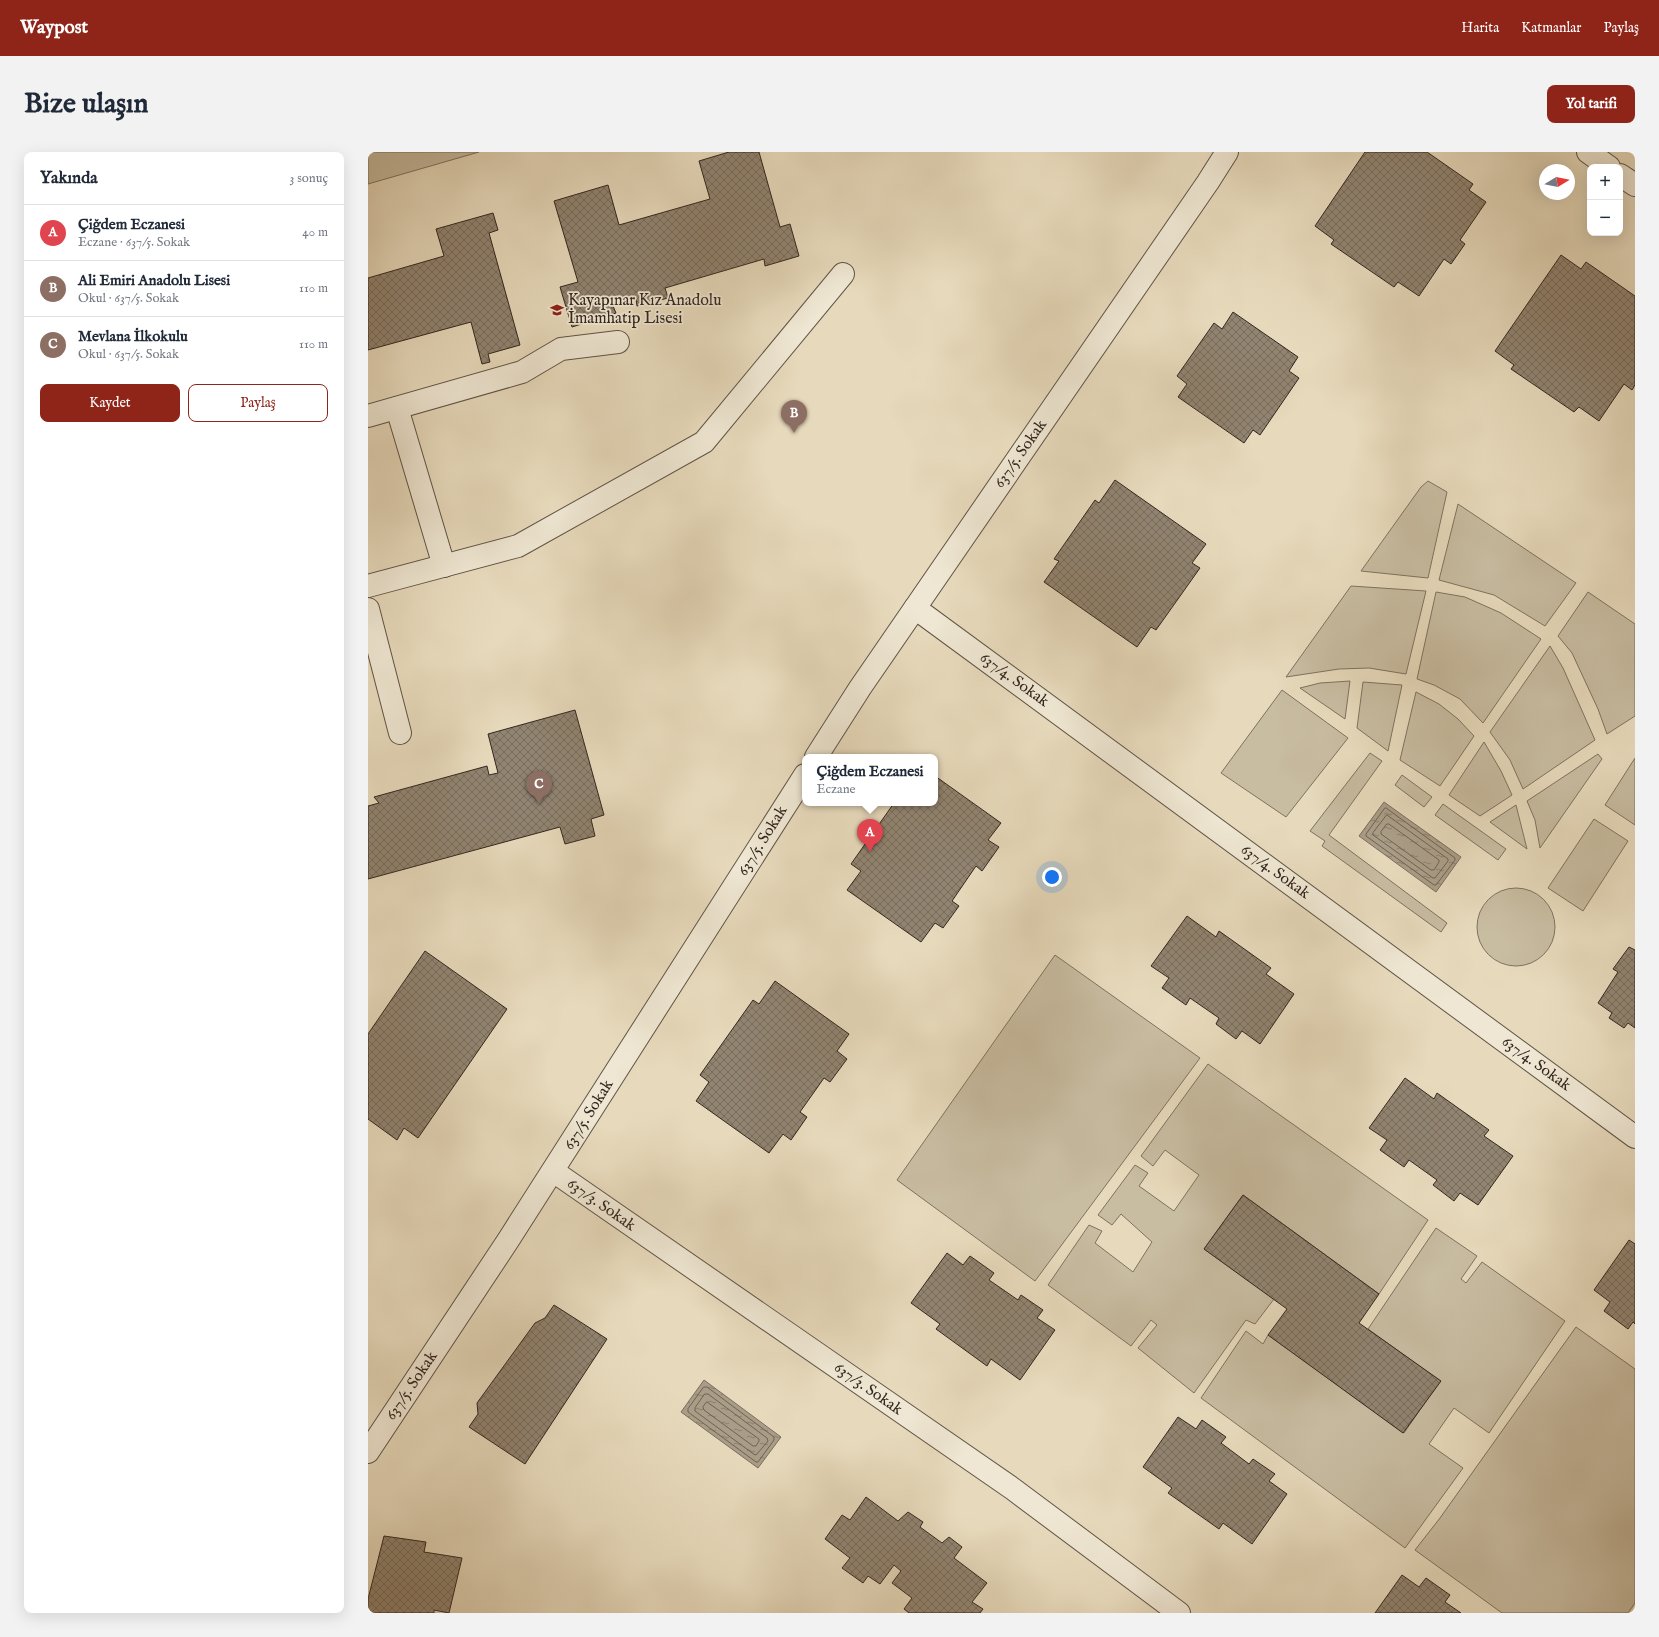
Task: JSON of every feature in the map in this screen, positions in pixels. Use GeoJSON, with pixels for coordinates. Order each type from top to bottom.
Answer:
{"type":"FeatureCollection","features":[{"type":"Feature","properties":{"kind":"street","name":"637/5. Sokak"},"geometry":{"type":"LineString","coordinates":[[818,754],[860,688],[1208,182],[1227,152]]}},
{"type":"Feature","properties":{"kind":"street"},"geometry":{"type":"LineString","coordinates":[[1588,152],[1605,164]]}},
{"type":"Feature","properties":{"kind":"street"},"geometry":{"type":"LineString","coordinates":[[1623,176],[1635,185]]}},
{"type":"Feature","properties":{"kind":"street"},"geometry":{"type":"LineString","coordinates":[[368,586],[518,546],[704,442],[842,274]]}},
{"type":"Feature","properties":{"kind":"street"},"geometry":{"type":"LineString","coordinates":[[368,416],[522,372],[561,349],[618,342]]}},
{"type":"Feature","properties":{"kind":"street"},"geometry":{"type":"LineString","coordinates":[[397,408],[444,566]]}},
{"type":"Feature","properties":{"kind":"street","name":"637/4. Sokak"},"geometry":{"type":"LineString","coordinates":[[915,608],[1635,1137]]}},
{"type":"Feature","properties":{"kind":"street"},"geometry":{"type":"LineString","coordinates":[[368,609],[400,733]]}},
{"type":"Feature","properties":{"kind":"street","name":"637/5. Sokak"},"geometry":{"type":"LineString","coordinates":[[368,1452],[553,1171],[802,780]]}},
{"type":"Feature","properties":{"kind":"street","name":"637/3. Sokak"},"geometry":{"type":"LineString","coordinates":[[553,1171],[1013,1489],[1179,1613]]}},
{"type":"Feature","properties":{"kind":"shaded area"},"geometry":{"type":"Polygon","coordinates":[[[368,152],[479,152],[368,184],[368,152]]]}},
{"type":"Feature","properties":{"kind":"shaded area"},"geometry":{"type":"Polygon","coordinates":[[[1428,481],[1447,492],[1428,578],[1361,571],[1421,487],[1428,481]]]}},
{"type":"Feature","properties":{"kind":"shaded area"},"geometry":{"type":"Polygon","coordinates":[[[1458,504],[1576,583],[1545,626],[1494,595],[1439,580],[1458,504]]]}},
{"type":"Feature","properties":{"kind":"shaded area"},"geometry":{"type":"Polygon","coordinates":[[[1351,586],[1426,591],[1406,674],[1369,668],[1339,669],[1286,677],[1351,586]]]}},
{"type":"Feature","properties":{"kind":"shaded area"},"geometry":{"type":"Polygon","coordinates":[[[1436,592],[1465,597],[1501,613],[1541,639],[1483,723],[1460,699],[1434,685],[1417,679],[1436,592]]]}},
{"type":"Feature","properties":{"kind":"shaded area"},"geometry":{"type":"Polygon","coordinates":[[[1588,592],[1635,624],[1635,716],[1607,734],[1598,709],[1572,653],[1558,636],[1588,592]]]}},
{"type":"Feature","properties":{"kind":"shaded area"},"geometry":{"type":"Polygon","coordinates":[[[1550,646],[1563,668],[1595,740],[1523,789],[1510,760],[1490,732],[1550,646]]]}},
{"type":"Feature","properties":{"kind":"shaded area"},"geometry":{"type":"Polygon","coordinates":[[[1350,681],[1345,719],[1300,688],[1320,683],[1350,681]]]}},
{"type":"Feature","properties":{"kind":"shaded area"},"geometry":{"type":"Polygon","coordinates":[[[1363,682],[1402,685],[1388,751],[1357,728],[1363,682]]]}},
{"type":"Feature","properties":{"kind":"shaded area"},"geometry":{"type":"Polygon","coordinates":[[[1282,690],[1348,738],[1286,817],[1221,773],[1282,690]]]}},
{"type":"Feature","properties":{"kind":"shaded area"},"geometry":{"type":"Polygon","coordinates":[[[1416,692],[1439,704],[1458,719],[1474,736],[1440,786],[1400,760],[1416,692]]]}},
{"type":"Feature","properties":{"kind":"shaded area"},"geometry":{"type":"Polygon","coordinates":[[[1484,742],[1501,771],[1512,795],[1480,816],[1449,795],[1484,742]]]}},
{"type":"Feature","properties":{"kind":"shaded area"},"geometry":{"type":"Polygon","coordinates":[[[1370,753],[1382,761],[1329,835],[1447,923],[1441,932],[1322,846],[1325,841],[1310,831],[1370,753]]]}},
{"type":"Feature","properties":{"kind":"shaded area"},"geometry":{"type":"Polygon","coordinates":[[[1598,754],[1602,759],[1540,848],[1535,820],[1527,801],[1598,754]]]}},
{"type":"Feature","properties":{"kind":"shaded area"},"geometry":{"type":"Polygon","coordinates":[[[1635,758],[1635,825],[1605,805],[1635,758]]]}},
{"type":"Feature","properties":{"kind":"shaded area"},"geometry":{"type":"Polygon","coordinates":[[[1402,775],[1432,797],[1424,807],[1395,785],[1402,775]]]}},
{"type":"Feature","properties":{"kind":"shaded area"},"geometry":{"type":"Polygon","coordinates":[[[1443,804],[1506,849],[1498,860],[1435,815],[1443,804]]]}},
{"type":"Feature","properties":{"kind":"shaded area"},"geometry":{"type":"Polygon","coordinates":[[[1516,805],[1527,849],[1490,822],[1516,805]]]}},
{"type":"Feature","properties":{"kind":"shaded area"},"geometry":{"type":"Polygon","coordinates":[[[1594,819],[1628,841],[1583,911],[1548,888],[1594,819]]]}},
{"type":"Feature","properties":{"kind":"shaded area"},"geometry":{"type":"Polygon","coordinates":[[[1516,888],[1531,891],[1544,899],[1552,912],[1555,927],[1552,942],[1544,955],[1531,963],[1516,966],[1501,963],[1488,955],[1480,942],[1477,927],[1480,912],[1488,899],[1501,891],[1516,888]]]}},
{"type":"Feature","properties":{"kind":"shaded area"},"geometry":{"type":"Polygon","coordinates":[[[1055,955],[1200,1058],[1035,1281],[897,1180],[1055,955]]]}},
{"type":"Feature","properties":{"kind":"shaded area"},"geometry":{"type":"Polygon","coordinates":[[[1208,1064],[1428,1220],[1379,1294],[1243,1195],[1204,1249],[1274,1299],[1255,1324],[1246,1320],[1194,1393],[1138,1348],[1157,1325],[1151,1320],[1131,1346],[1048,1285],[1089,1225],[1102,1231],[1095,1243],[1133,1272],[1152,1242],[1121,1214],[1112,1225],[1098,1215],[1135,1165],[1148,1173],[1139,1186],[1174,1211],[1199,1175],[1165,1150],[1153,1166],[1141,1156],[1208,1064]]]}},
{"type":"Feature","properties":{"kind":"shaded area"},"geometry":{"type":"Polygon","coordinates":[[[1436,1228],[1477,1256],[1461,1279],[1466,1283],[1482,1262],[1565,1321],[1489,1433],[1454,1408],[1429,1444],[1463,1468],[1405,1548],[1201,1398],[1246,1331],[1263,1344],[1268,1335],[1404,1433],[1440,1381],[1368,1329],[1436,1228]]]}},
{"type":"Feature","properties":{"kind":"shaded area"},"geometry":{"type":"Polygon","coordinates":[[[1576,1327],[1635,1369],[1635,1603],[1628,1613],[1502,1613],[1415,1550],[1440,1518],[1576,1327]]]}},
{"type":"Feature","properties":{"kind":"water"},"geometry":{"type":"Polygon","coordinates":[[[1384,802],[1461,857],[1436,892],[1359,836],[1384,802]]]}},
{"type":"Feature","properties":{"kind":"water"},"geometry":{"type":"Polygon","coordinates":[[[704,1380],[781,1437],[758,1468],[681,1412],[704,1380]]]}},
{"type":"Feature","properties":{"kind":"building"},"geometry":{"type":"Polygon","coordinates":[[[729,152],[759,152],[780,227],[790,224],[799,256],[765,266],[764,259],[665,288],[668,298],[637,306],[636,299],[613,306],[616,313],[572,327],[560,287],[578,282],[554,201],[608,185],[619,225],[710,199],[699,161],[729,152]]]}},
{"type":"Feature","properties":{"kind":"building"},"geometry":{"type":"Polygon","coordinates":[[[1365,152],[1427,152],[1473,184],[1469,190],[1486,202],[1460,240],[1465,244],[1451,264],[1444,259],[1419,296],[1398,282],[1394,287],[1331,244],[1334,240],[1315,226],[1365,152]]]}},
{"type":"Feature","properties":{"kind":"building"},"geometry":{"type":"Polygon","coordinates":[[[493,213],[498,230],[489,233],[520,345],[488,354],[490,362],[482,364],[471,322],[368,350],[368,278],[444,256],[436,229],[493,213]]]}},
{"type":"Feature","properties":{"kind":"building"},"geometry":{"type":"Polygon","coordinates":[[[1561,255],[1581,269],[1586,262],[1635,296],[1635,385],[1632,390],[1624,384],[1599,421],[1579,407],[1574,412],[1511,369],[1514,365],[1495,351],[1561,255]]]}},
{"type":"Feature","properties":{"kind":"building"},"geometry":{"type":"Polygon","coordinates":[[[1233,312],[1298,357],[1289,371],[1299,378],[1260,435],[1253,430],[1244,443],[1178,397],[1187,384],[1177,376],[1214,323],[1222,329],[1233,312]]]}},
{"type":"Feature","properties":{"kind":"building"},"geometry":{"type":"Polygon","coordinates":[[[1115,480],[1206,544],[1192,563],[1200,568],[1156,630],[1151,627],[1137,647],[1044,582],[1059,561],[1054,559],[1095,500],[1099,503],[1115,480]]]}},
{"type":"Feature","properties":{"kind":"building"},"geometry":{"type":"Polygon","coordinates":[[[575,710],[604,815],[591,819],[595,836],[565,844],[560,827],[368,879],[368,806],[379,803],[374,797],[487,766],[489,775],[498,773],[488,734],[575,710]]]}},
{"type":"Feature","properties":{"kind":"building"},"geometry":{"type":"Polygon","coordinates":[[[938,778],[1001,823],[988,840],[999,847],[982,871],[976,866],[952,901],[959,906],[943,928],[935,923],[921,942],[847,890],[861,871],[851,864],[892,806],[938,806],[938,778]]]}},
{"type":"Feature","properties":{"kind":"building"},"geometry":{"type":"Polygon","coordinates":[[[1187,916],[1216,937],[1219,931],[1271,968],[1266,974],[1294,994],[1260,1044],[1242,1031],[1236,1039],[1216,1024],[1219,1018],[1190,998],[1186,1005],[1162,988],[1169,978],[1151,966],[1187,916]]]}},
{"type":"Feature","properties":{"kind":"building"},"geometry":{"type":"Polygon","coordinates":[[[1629,947],[1635,950],[1635,1028],[1628,1023],[1624,1028],[1609,1018],[1612,1013],[1598,1003],[1618,972],[1613,969],[1629,947]]]}},
{"type":"Feature","properties":{"kind":"building"},"geometry":{"type":"Polygon","coordinates":[[[425,951],[507,1009],[418,1138],[404,1128],[397,1140],[368,1119],[368,1034],[425,951]]]}},
{"type":"Feature","properties":{"kind":"building"},"geometry":{"type":"Polygon","coordinates":[[[775,981],[849,1034],[837,1051],[847,1059],[830,1082],[824,1078],[800,1112],[807,1117],[791,1140],[783,1134],[769,1153],[696,1101],[709,1082],[700,1075],[753,1000],[759,1004],[775,981]]]}},
{"type":"Feature","properties":{"kind":"building"},"geometry":{"type":"Polygon","coordinates":[[[1405,1078],[1434,1099],[1437,1093],[1489,1130],[1484,1136],[1513,1156],[1478,1205],[1460,1193],[1454,1201],[1433,1185],[1437,1180],[1409,1160],[1404,1167],[1380,1150],[1387,1140],[1369,1128],[1405,1078]]]}},
{"type":"Feature","properties":{"kind":"building"},"geometry":{"type":"Polygon","coordinates":[[[1243,1195],[1379,1294],[1359,1323],[1441,1381],[1403,1433],[1268,1335],[1287,1309],[1204,1249],[1243,1195]]]}},
{"type":"Feature","properties":{"kind":"building"},"geometry":{"type":"Polygon","coordinates":[[[1629,1240],[1635,1244],[1635,1324],[1633,1322],[1628,1329],[1604,1311],[1610,1302],[1594,1290],[1629,1240]]]}},
{"type":"Feature","properties":{"kind":"building"},"geometry":{"type":"Polygon","coordinates":[[[947,1253],[963,1265],[970,1256],[994,1273],[989,1280],[1018,1300],[1021,1295],[1043,1310],[1037,1318],[1055,1330],[1020,1380],[991,1359],[987,1366],[936,1329],[940,1324],[911,1303],[947,1253]]]}},
{"type":"Feature","properties":{"kind":"building"},"geometry":{"type":"Polygon","coordinates":[[[554,1305],[607,1339],[525,1464],[469,1427],[478,1414],[477,1403],[535,1323],[545,1318],[554,1305]]]}},
{"type":"Feature","properties":{"kind":"building"},"geometry":{"type":"Polygon","coordinates":[[[1178,1417],[1196,1429],[1202,1420],[1226,1437],[1221,1443],[1249,1464],[1253,1459],[1275,1474],[1269,1481],[1287,1494],[1252,1544],[1223,1523],[1219,1529],[1168,1493],[1172,1488],[1143,1467],[1178,1417]]]}},
{"type":"Feature","properties":{"kind":"building"},"geometry":{"type":"Polygon","coordinates":[[[866,1497],[898,1521],[908,1512],[923,1522],[920,1527],[942,1543],[949,1537],[962,1547],[954,1558],[987,1583],[972,1602],[983,1609],[980,1613],[909,1613],[904,1609],[912,1598],[892,1583],[901,1571],[894,1565],[880,1584],[868,1576],[863,1583],[842,1568],[850,1558],[825,1539],[842,1515],[850,1520],[866,1497]]]}},
{"type":"Feature","properties":{"kind":"building"},"geometry":{"type":"Polygon","coordinates":[[[384,1536],[426,1542],[424,1552],[462,1558],[449,1613],[434,1610],[434,1613],[368,1613],[368,1599],[384,1536]]]}},
{"type":"Feature","properties":{"kind":"building"},"geometry":{"type":"Polygon","coordinates":[[[1402,1575],[1419,1587],[1426,1578],[1450,1595],[1445,1602],[1461,1613],[1375,1613],[1402,1575]]]}},
{"type":"Feature","properties":{"kind":"place","name":"Kayapınar Kız Anadolu İmamhatip Lisesi"},"geometry":{"type":"Point","coordinates":[557,310]}},
{"type":"Feature","properties":{"kind":"place","name":"Ali Emiri Anadolu Lisesi"},"geometry":{"type":"Point","coordinates":[794,433]}},
{"type":"Feature","properties":{"kind":"place","name":"Mevlana İlkokulu"},"geometry":{"type":"Point","coordinates":[539,804]}},
{"type":"Feature","properties":{"kind":"place","name":"Çiğdem Eczanesi"},"geometry":{"type":"Point","coordinates":[870,852]}}]}
